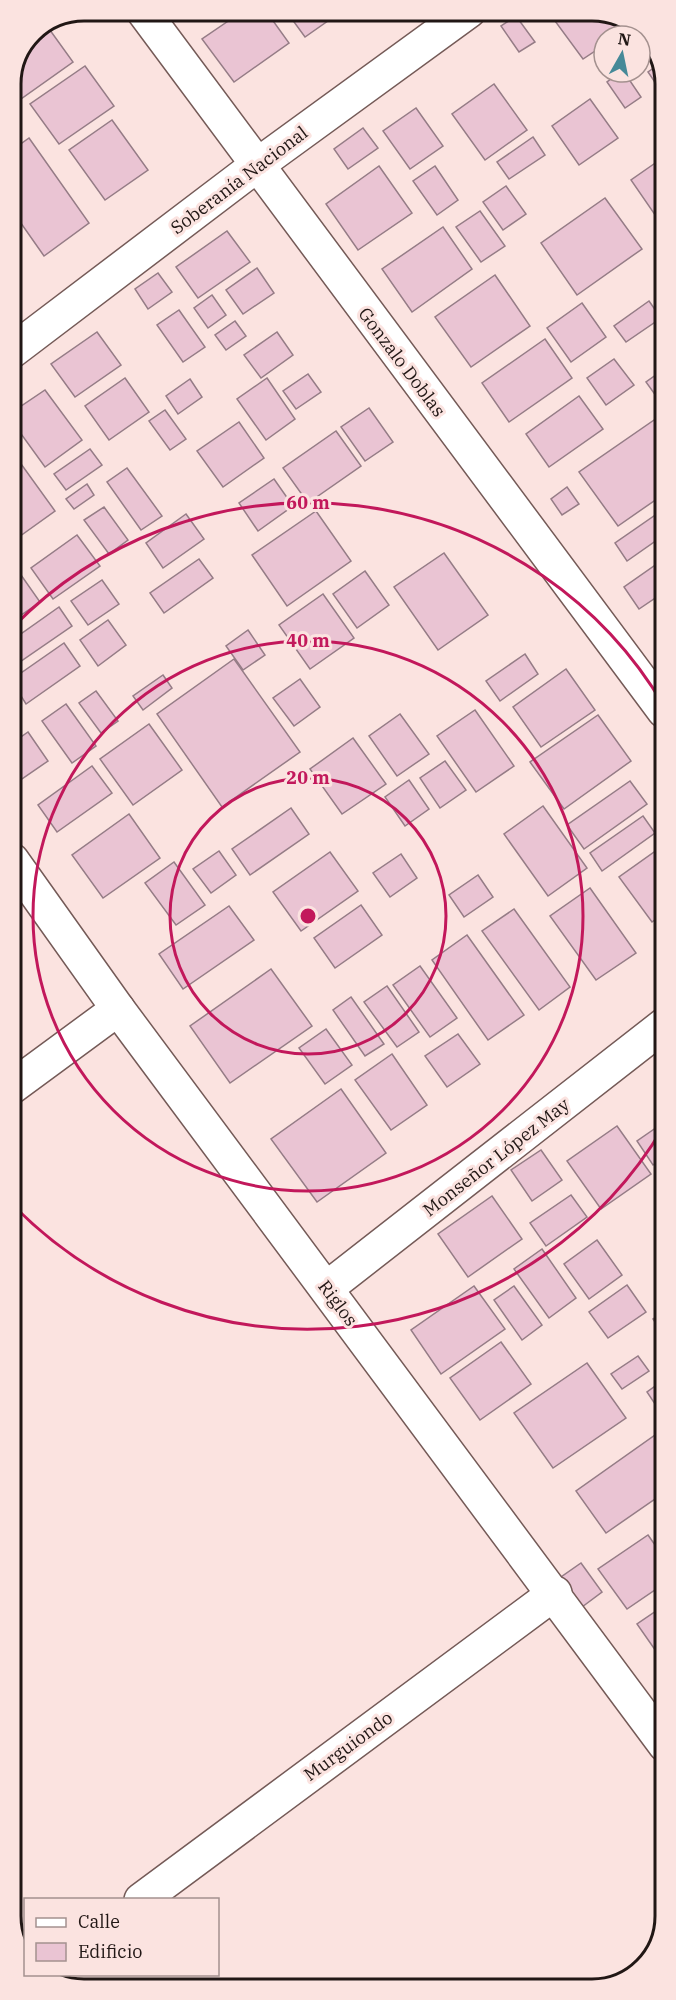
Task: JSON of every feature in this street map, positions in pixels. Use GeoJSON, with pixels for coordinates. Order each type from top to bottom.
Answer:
{"type":"FeatureCollection","features":[{"type":"Feature","properties":{"kind":"street","name":"Gonzalo Doblas"},"geometry":{"type":"LineString","coordinates":[[151,21],[256,166],[655,699]]}},
{"type":"Feature","properties":{"kind":"street","name":"Soberanía Nacional"},"geometry":{"type":"LineString","coordinates":[[21,344],[256,166],[455,21]]}},
{"type":"Feature","properties":{"kind":"street","name":"Riglos"},"geometry":{"type":"LineString","coordinates":[[21,873],[118,1009],[555,1593],[655,1731]]}},
{"type":"Feature","properties":{"kind":"street"},"geometry":{"type":"LineString","coordinates":[[21,1080],[118,1009]]}},
{"type":"Feature","properties":{"kind":"street","name":"Monseñor López May"},"geometry":{"type":"LineString","coordinates":[[327,1288],[655,1032]]}},
{"type":"Feature","properties":{"kind":"street","name":"Murguiondo"},"geometry":{"type":"LineString","coordinates":[[142,1898],[555,1593]]}},
{"type":"Feature","properties":{"kind":"building"},"geometry":{"type":"Polygon","coordinates":[[[228,21],[273,21],[289,43],[234,82],[202,39],[228,21]]]}},
{"type":"Feature","properties":{"kind":"building"},"geometry":{"type":"Polygon","coordinates":[[[293,21],[328,21],[305,37],[293,21]]]}},
{"type":"Feature","properties":{"kind":"building"},"geometry":{"type":"Polygon","coordinates":[[[508,21],[520,21],[535,42],[519,52],[501,26],[508,21]]]}},
{"type":"Feature","properties":{"kind":"building"},"geometry":{"type":"Polygon","coordinates":[[[555,21],[596,21],[610,24],[592,24],[592,53],[583,59],[555,21]]]}},
{"type":"Feature","properties":{"kind":"building"},"geometry":{"type":"Polygon","coordinates":[[[51,31],[73,62],[21,99],[22,72],[26,60],[32,49],[49,32],[51,31]]]}},
{"type":"Feature","properties":{"kind":"building"},"geometry":{"type":"Polygon","coordinates":[[[85,66],[114,106],[59,144],[30,104],[85,66]]]}},
{"type":"Feature","properties":{"kind":"building"},"geometry":{"type":"Polygon","coordinates":[[[494,84],[527,130],[485,160],[452,114],[494,84]]]}},
{"type":"Feature","properties":{"kind":"building"},"geometry":{"type":"Polygon","coordinates":[[[608,84],[632,84],[641,97],[625,108],[608,84]]]}},
{"type":"Feature","properties":{"kind":"building"},"geometry":{"type":"Polygon","coordinates":[[[590,99],[618,138],[579,165],[552,126],[590,99]]]}},
{"type":"Feature","properties":{"kind":"building"},"geometry":{"type":"Polygon","coordinates":[[[416,108],[443,146],[410,169],[383,131],[416,108]]]}},
{"type":"Feature","properties":{"kind":"building"},"geometry":{"type":"Polygon","coordinates":[[[112,120],[148,170],[105,200],[69,150],[112,120]]]}},
{"type":"Feature","properties":{"kind":"building"},"geometry":{"type":"Polygon","coordinates":[[[363,128],[378,148],[348,169],[334,149],[363,128]]]}},
{"type":"Feature","properties":{"kind":"building"},"geometry":{"type":"Polygon","coordinates":[[[533,137],[545,155],[509,179],[497,162],[533,137]]]}},
{"type":"Feature","properties":{"kind":"building"},"geometry":{"type":"Polygon","coordinates":[[[29,138],[89,223],[44,256],[21,223],[21,144],[29,138]]]}},
{"type":"Feature","properties":{"kind":"building"},"geometry":{"type":"Polygon","coordinates":[[[655,163],[655,215],[631,180],[655,163]]]}},
{"type":"Feature","properties":{"kind":"building"},"geometry":{"type":"Polygon","coordinates":[[[379,166],[412,213],[358,250],[326,204],[379,166]]]}},
{"type":"Feature","properties":{"kind":"building"},"geometry":{"type":"Polygon","coordinates":[[[435,166],[458,200],[437,215],[413,181],[435,166]]]}},
{"type":"Feature","properties":{"kind":"building"},"geometry":{"type":"Polygon","coordinates":[[[506,186],[526,214],[503,230],[483,202],[506,186]]]}},
{"type":"Feature","properties":{"kind":"building"},"geometry":{"type":"Polygon","coordinates":[[[605,198],[642,249],[577,295],[541,243],[605,198]]]}},
{"type":"Feature","properties":{"kind":"building"},"geometry":{"type":"Polygon","coordinates":[[[480,211],[505,246],[481,262],[456,227],[480,211]]]}},
{"type":"Feature","properties":{"kind":"building"},"geometry":{"type":"Polygon","coordinates":[[[443,227],[472,269],[412,312],[382,269],[443,227]]]}},
{"type":"Feature","properties":{"kind":"building"},"geometry":{"type":"Polygon","coordinates":[[[227,231],[250,262],[198,298],[176,267],[227,231]]]}},
{"type":"Feature","properties":{"kind":"building"},"geometry":{"type":"Polygon","coordinates":[[[257,268],[274,293],[243,314],[226,290],[257,268]]]}},
{"type":"Feature","properties":{"kind":"building"},"geometry":{"type":"Polygon","coordinates":[[[158,273],[172,292],[148,309],[135,289],[158,273]]]}},
{"type":"Feature","properties":{"kind":"building"},"geometry":{"type":"Polygon","coordinates":[[[495,275],[530,326],[471,367],[435,317],[495,275]]]}},
{"type":"Feature","properties":{"kind":"building"},"geometry":{"type":"Polygon","coordinates":[[[212,295],[226,315],[208,328],[194,308],[212,295]]]}},
{"type":"Feature","properties":{"kind":"building"},"geometry":{"type":"Polygon","coordinates":[[[649,301],[655,310],[655,322],[626,342],[614,326],[649,301]]]}},
{"type":"Feature","properties":{"kind":"building"},"geometry":{"type":"Polygon","coordinates":[[[582,303],[606,337],[571,362],[547,328],[582,303]]]}},
{"type":"Feature","properties":{"kind":"building"},"geometry":{"type":"Polygon","coordinates":[[[179,310],[205,347],[183,362],[157,325],[179,310]]]}},
{"type":"Feature","properties":{"kind":"building"},"geometry":{"type":"Polygon","coordinates":[[[235,321],[246,336],[226,350],[215,335],[235,321]]]}},
{"type":"Feature","properties":{"kind":"building"},"geometry":{"type":"Polygon","coordinates":[[[97,332],[121,365],[75,397],[51,364],[97,332]]]}},
{"type":"Feature","properties":{"kind":"building"},"geometry":{"type":"Polygon","coordinates":[[[277,332],[293,355],[261,378],[244,355],[277,332]]]}},
{"type":"Feature","properties":{"kind":"building"},"geometry":{"type":"Polygon","coordinates":[[[545,339],[572,378],[509,422],[482,383],[545,339]]]}},
{"type":"Feature","properties":{"kind":"building"},"geometry":{"type":"Polygon","coordinates":[[[614,359],[634,385],[606,405],[587,378],[614,359]]]}},
{"type":"Feature","properties":{"kind":"building"},"geometry":{"type":"Polygon","coordinates":[[[308,374],[321,392],[296,409],[283,391],[308,374]]]}},
{"type":"Feature","properties":{"kind":"building"},"geometry":{"type":"Polygon","coordinates":[[[655,376],[655,394],[646,382],[655,376]]]}},
{"type":"Feature","properties":{"kind":"building"},"geometry":{"type":"Polygon","coordinates":[[[125,378],[149,412],[109,440],[85,406],[125,378]]]}},
{"type":"Feature","properties":{"kind":"building"},"geometry":{"type":"Polygon","coordinates":[[[267,378],[295,419],[266,440],[237,399],[267,378]]]}},
{"type":"Feature","properties":{"kind":"building"},"geometry":{"type":"Polygon","coordinates":[[[190,379],[202,397],[178,414],[166,396],[190,379]]]}},
{"type":"Feature","properties":{"kind":"building"},"geometry":{"type":"Polygon","coordinates":[[[45,390],[82,440],[45,467],[21,434],[21,406],[45,390]]]}},
{"type":"Feature","properties":{"kind":"building"},"geometry":{"type":"Polygon","coordinates":[[[579,396],[603,429],[549,467],[526,434],[579,396]]]}},
{"type":"Feature","properties":{"kind":"building"},"geometry":{"type":"Polygon","coordinates":[[[369,408],[393,442],[365,461],[341,427],[369,408]]]}},
{"type":"Feature","properties":{"kind":"building"},"geometry":{"type":"Polygon","coordinates":[[[165,410],[186,439],[170,450],[149,421],[165,410]]]}},
{"type":"Feature","properties":{"kind":"building"},"geometry":{"type":"Polygon","coordinates":[[[655,419],[655,500],[618,526],[579,472],[655,419]]]}},
{"type":"Feature","properties":{"kind":"building"},"geometry":{"type":"Polygon","coordinates":[[[239,422],[264,458],[223,487],[197,451],[239,422]]]}},
{"type":"Feature","properties":{"kind":"building"},"geometry":{"type":"Polygon","coordinates":[[[336,431],[361,466],[308,503],[283,468],[336,431]]]}},
{"type":"Feature","properties":{"kind":"building"},"geometry":{"type":"Polygon","coordinates":[[[90,449],[102,465],[66,490],[54,474],[90,449]]]}},
{"type":"Feature","properties":{"kind":"building"},"geometry":{"type":"Polygon","coordinates":[[[21,464],[55,511],[21,535],[21,464]]]}},
{"type":"Feature","properties":{"kind":"building"},"geometry":{"type":"Polygon","coordinates":[[[127,468],[162,516],[141,530],[107,482],[127,468]]]}},
{"type":"Feature","properties":{"kind":"building"},"geometry":{"type":"Polygon","coordinates":[[[274,479],[293,506],[258,531],[239,503],[274,479]]]}},
{"type":"Feature","properties":{"kind":"building"},"geometry":{"type":"Polygon","coordinates":[[[87,484],[94,495],[74,509],[66,499],[87,484]]]}},
{"type":"Feature","properties":{"kind":"building"},"geometry":{"type":"Polygon","coordinates":[[[567,487],[579,504],[562,515],[551,499],[567,487]]]}},
{"type":"Feature","properties":{"kind":"building"},"geometry":{"type":"Polygon","coordinates":[[[104,507],[128,540],[109,554],[84,520],[104,507]]]}},
{"type":"Feature","properties":{"kind":"building"},"geometry":{"type":"Polygon","coordinates":[[[316,511],[351,561],[287,606],[252,555],[316,511]]]}},
{"type":"Feature","properties":{"kind":"building"},"geometry":{"type":"Polygon","coordinates":[[[186,514],[204,539],[163,568],[146,543],[186,514]]]}},
{"type":"Feature","properties":{"kind":"building"},"geometry":{"type":"Polygon","coordinates":[[[655,515],[655,541],[627,561],[615,543],[655,515]]]}},
{"type":"Feature","properties":{"kind":"building"},"geometry":{"type":"Polygon","coordinates":[[[77,535],[100,566],[53,599],[31,568],[77,535]]]}},
{"type":"Feature","properties":{"kind":"building"},"geometry":{"type":"Polygon","coordinates":[[[444,553],[488,615],[438,650],[394,587],[444,553]]]}},
{"type":"Feature","properties":{"kind":"building"},"geometry":{"type":"Polygon","coordinates":[[[199,559],[213,578],[164,613],[150,593],[199,559]]]}},
{"type":"Feature","properties":{"kind":"building"},"geometry":{"type":"Polygon","coordinates":[[[655,565],[655,598],[639,609],[624,587],[655,565]]]}},
{"type":"Feature","properties":{"kind":"building"},"geometry":{"type":"Polygon","coordinates":[[[365,571],[389,605],[357,628],[333,594],[365,571]]]}},
{"type":"Feature","properties":{"kind":"building"},"geometry":{"type":"Polygon","coordinates":[[[21,575],[40,602],[21,615],[21,575]]]}},
{"type":"Feature","properties":{"kind":"building"},"geometry":{"type":"Polygon","coordinates":[[[102,580],[119,604],[88,625],[71,601],[102,580]]]}},
{"type":"Feature","properties":{"kind":"building"},"geometry":{"type":"Polygon","coordinates":[[[323,594],[354,638],[310,669],[279,625],[323,594]]]}},
{"type":"Feature","properties":{"kind":"building"},"geometry":{"type":"Polygon","coordinates":[[[59,607],[72,626],[21,661],[21,634],[59,607]]]}},
{"type":"Feature","properties":{"kind":"building"},"geometry":{"type":"Polygon","coordinates":[[[108,620],[126,645],[98,666],[80,640],[108,620]]]}},
{"type":"Feature","properties":{"kind":"building"},"geometry":{"type":"Polygon","coordinates":[[[248,630],[265,655],[243,670],[226,646],[248,630]]]}},
{"type":"Feature","properties":{"kind":"building"},"geometry":{"type":"Polygon","coordinates":[[[64,643],[80,666],[26,704],[21,696],[21,673],[64,643]]]}},
{"type":"Feature","properties":{"kind":"building"},"geometry":{"type":"Polygon","coordinates":[[[525,654],[538,674],[500,701],[486,681],[525,654]]]}},
{"type":"Feature","properties":{"kind":"building"},"geometry":{"type":"Polygon","coordinates":[[[234,659],[300,752],[222,807],[157,714],[234,659]]]}},
{"type":"Feature","properties":{"kind":"building"},"geometry":{"type":"Polygon","coordinates":[[[566,669],[595,710],[541,747],[513,707],[566,669]]]}},
{"type":"Feature","properties":{"kind":"building"},"geometry":{"type":"Polygon","coordinates":[[[163,675],[172,688],[143,710],[133,696],[163,675]]]}},
{"type":"Feature","properties":{"kind":"building"},"geometry":{"type":"Polygon","coordinates":[[[300,679],[320,707],[294,726],[273,698],[300,679]]]}},
{"type":"Feature","properties":{"kind":"building"},"geometry":{"type":"Polygon","coordinates":[[[96,691],[118,721],[101,733],[79,703],[96,691]]]}},
{"type":"Feature","properties":{"kind":"building"},"geometry":{"type":"Polygon","coordinates":[[[66,704],[96,746],[72,763],[42,721],[66,704]]]}},
{"type":"Feature","properties":{"kind":"building"},"geometry":{"type":"Polygon","coordinates":[[[475,710],[514,766],[476,792],[437,736],[475,710]]]}},
{"type":"Feature","properties":{"kind":"building"},"geometry":{"type":"Polygon","coordinates":[[[400,714],[429,754],[397,776],[369,736],[400,714]]]}},
{"type":"Feature","properties":{"kind":"building"},"geometry":{"type":"Polygon","coordinates":[[[598,715],[631,761],[564,809],[530,762],[598,715]]]}},
{"type":"Feature","properties":{"kind":"building"},"geometry":{"type":"Polygon","coordinates":[[[149,724],[182,770],[133,805],[100,759],[149,724]]]}},
{"type":"Feature","properties":{"kind":"building"},"geometry":{"type":"Polygon","coordinates":[[[28,732],[48,761],[21,780],[21,737],[28,732]]]}},
{"type":"Feature","properties":{"kind":"building"},"geometry":{"type":"Polygon","coordinates":[[[353,738],[386,784],[342,814],[310,769],[353,738]]]}},
{"type":"Feature","properties":{"kind":"building"},"geometry":{"type":"Polygon","coordinates":[[[445,761],[466,790],[440,808],[420,778],[445,761]]]}},
{"type":"Feature","properties":{"kind":"building"},"geometry":{"type":"Polygon","coordinates":[[[92,766],[112,793],[57,832],[38,805],[92,766]]]}},
{"type":"Feature","properties":{"kind":"building"},"geometry":{"type":"Polygon","coordinates":[[[409,780],[429,809],[405,826],[385,797],[409,780]]]}},
{"type":"Feature","properties":{"kind":"building"},"geometry":{"type":"Polygon","coordinates":[[[630,781],[647,804],[584,849],[567,825],[630,781]]]}},
{"type":"Feature","properties":{"kind":"building"},"geometry":{"type":"Polygon","coordinates":[[[543,806],[587,868],[548,896],[504,834],[543,806]]]}},
{"type":"Feature","properties":{"kind":"building"},"geometry":{"type":"Polygon","coordinates":[[[291,808],[309,834],[250,875],[232,849],[291,808]]]}},
{"type":"Feature","properties":{"kind":"building"},"geometry":{"type":"Polygon","coordinates":[[[129,814],[160,858],[103,898],[72,855],[129,814]]]}},
{"type":"Feature","properties":{"kind":"building"},"geometry":{"type":"Polygon","coordinates":[[[643,816],[655,833],[602,871],[590,853],[643,816]]]}},
{"type":"Feature","properties":{"kind":"building"},"geometry":{"type":"Polygon","coordinates":[[[219,851],[236,875],[211,893],[193,869],[219,851]]]}},
{"type":"Feature","properties":{"kind":"building"},"geometry":{"type":"Polygon","coordinates":[[[655,851],[655,920],[652,922],[619,877],[655,851]]]}},
{"type":"Feature","properties":{"kind":"building"},"geometry":{"type":"Polygon","coordinates":[[[330,852],[358,891],[301,931],[273,892],[330,852]]]}},
{"type":"Feature","properties":{"kind":"building"},"geometry":{"type":"Polygon","coordinates":[[[401,854],[417,878],[390,897],[373,873],[401,854]]]}},
{"type":"Feature","properties":{"kind":"building"},"geometry":{"type":"Polygon","coordinates":[[[174,862],[205,905],[176,925],[145,883],[174,862]]]}},
{"type":"Feature","properties":{"kind":"building"},"geometry":{"type":"Polygon","coordinates":[[[478,875],[493,897],[464,917],[449,895],[478,875]]]}},
{"type":"Feature","properties":{"kind":"building"},"geometry":{"type":"Polygon","coordinates":[[[590,888],[636,953],[596,980],[550,916],[590,888]]]}},
{"type":"Feature","properties":{"kind":"building"},"geometry":{"type":"Polygon","coordinates":[[[361,905],[382,935],[335,968],[314,938],[361,905]]]}},
{"type":"Feature","properties":{"kind":"building"},"geometry":{"type":"Polygon","coordinates":[[[229,906],[254,940],[183,989],[159,954],[229,906]]]}},
{"type":"Feature","properties":{"kind":"building"},"geometry":{"type":"Polygon","coordinates":[[[514,909],[570,987],[539,1010],[482,931],[514,909]]]}},
{"type":"Feature","properties":{"kind":"building"},"geometry":{"type":"Polygon","coordinates":[[[467,935],[524,1015],[488,1040],[432,960],[467,935]]]}},
{"type":"Feature","properties":{"kind":"building"},"geometry":{"type":"Polygon","coordinates":[[[420,966],[457,1018],[430,1037],[393,985],[420,966]]]}},
{"type":"Feature","properties":{"kind":"building"},"geometry":{"type":"Polygon","coordinates":[[[271,969],[312,1026],[230,1083],[190,1026],[271,969]]]}},
{"type":"Feature","properties":{"kind":"building"},"geometry":{"type":"Polygon","coordinates":[[[387,986],[419,1032],[397,1047],[364,1002],[387,986]]]}},
{"type":"Feature","properties":{"kind":"building"},"geometry":{"type":"Polygon","coordinates":[[[351,997],[384,1044],[365,1056],[333,1010],[351,997]]]}},
{"type":"Feature","properties":{"kind":"building"},"geometry":{"type":"Polygon","coordinates":[[[326,1029],[352,1065],[325,1084],[299,1048],[326,1029]]]}},
{"type":"Feature","properties":{"kind":"building"},"geometry":{"type":"Polygon","coordinates":[[[458,1034],[480,1064],[447,1087],[425,1056],[458,1034]]]}},
{"type":"Feature","properties":{"kind":"building"},"geometry":{"type":"Polygon","coordinates":[[[392,1054],[427,1105],[391,1130],[355,1080],[392,1054]]]}},
{"type":"Feature","properties":{"kind":"building"},"geometry":{"type":"Polygon","coordinates":[[[341,1089],[386,1153],[317,1202],[271,1139],[341,1089]]]}},
{"type":"Feature","properties":{"kind":"building"},"geometry":{"type":"Polygon","coordinates":[[[617,1126],[651,1174],[601,1209],[567,1161],[617,1126]]]}},
{"type":"Feature","properties":{"kind":"building"},"geometry":{"type":"Polygon","coordinates":[[[655,1128],[655,1164],[653,1165],[637,1141],[655,1128]]]}},
{"type":"Feature","properties":{"kind":"building"},"geometry":{"type":"Polygon","coordinates":[[[541,1150],[562,1180],[532,1201],[511,1170],[541,1150]]]}},
{"type":"Feature","properties":{"kind":"building"},"geometry":{"type":"Polygon","coordinates":[[[571,1195],[587,1217],[546,1246],[530,1223],[571,1195]]]}},
{"type":"Feature","properties":{"kind":"building"},"geometry":{"type":"Polygon","coordinates":[[[492,1196],[522,1239],[468,1277],[438,1234],[492,1196]]]}},
{"type":"Feature","properties":{"kind":"building"},"geometry":{"type":"Polygon","coordinates":[[[597,1240],[622,1275],[589,1299],[564,1264],[597,1240]]]}},
{"type":"Feature","properties":{"kind":"building"},"geometry":{"type":"Polygon","coordinates":[[[542,1249],[576,1298],[549,1318],[514,1269],[542,1249]]]}},
{"type":"Feature","properties":{"kind":"building"},"geometry":{"type":"Polygon","coordinates":[[[627,1285],[646,1312],[608,1338],[589,1312],[627,1285]]]}},
{"type":"Feature","properties":{"kind":"building"},"geometry":{"type":"Polygon","coordinates":[[[474,1286],[505,1329],[441,1374],[411,1330],[474,1286]]]}},
{"type":"Feature","properties":{"kind":"building"},"geometry":{"type":"Polygon","coordinates":[[[514,1286],[542,1325],[522,1340],[494,1300],[514,1286]]]}},
{"type":"Feature","properties":{"kind":"building"},"geometry":{"type":"Polygon","coordinates":[[[501,1342],[531,1384],[480,1420],[450,1378],[501,1342]]]}},
{"type":"Feature","properties":{"kind":"building"},"geometry":{"type":"Polygon","coordinates":[[[638,1356],[649,1371],[622,1389],[611,1374],[638,1356]]]}},
{"type":"Feature","properties":{"kind":"building"},"geometry":{"type":"Polygon","coordinates":[[[587,1363],[626,1418],[553,1468],[514,1413],[587,1363]]]}},
{"type":"Feature","properties":{"kind":"building"},"geometry":{"type":"Polygon","coordinates":[[[655,1386],[655,1404],[647,1392],[655,1386]]]}},
{"type":"Feature","properties":{"kind":"building"},"geometry":{"type":"Polygon","coordinates":[[[655,1435],[655,1499],[606,1533],[576,1491],[655,1435]]]}},
{"type":"Feature","properties":{"kind":"building"},"geometry":{"type":"Polygon","coordinates":[[[648,1535],[655,1545],[655,1590],[627,1609],[598,1569],[648,1535]]]}},
{"type":"Feature","properties":{"kind":"building"},"geometry":{"type":"Polygon","coordinates":[[[581,1563],[602,1592],[582,1607],[561,1577],[581,1563]]]}},
{"type":"Feature","properties":{"kind":"building"},"geometry":{"type":"Polygon","coordinates":[[[655,1612],[655,1650],[637,1624],[655,1612]]]}}]}
